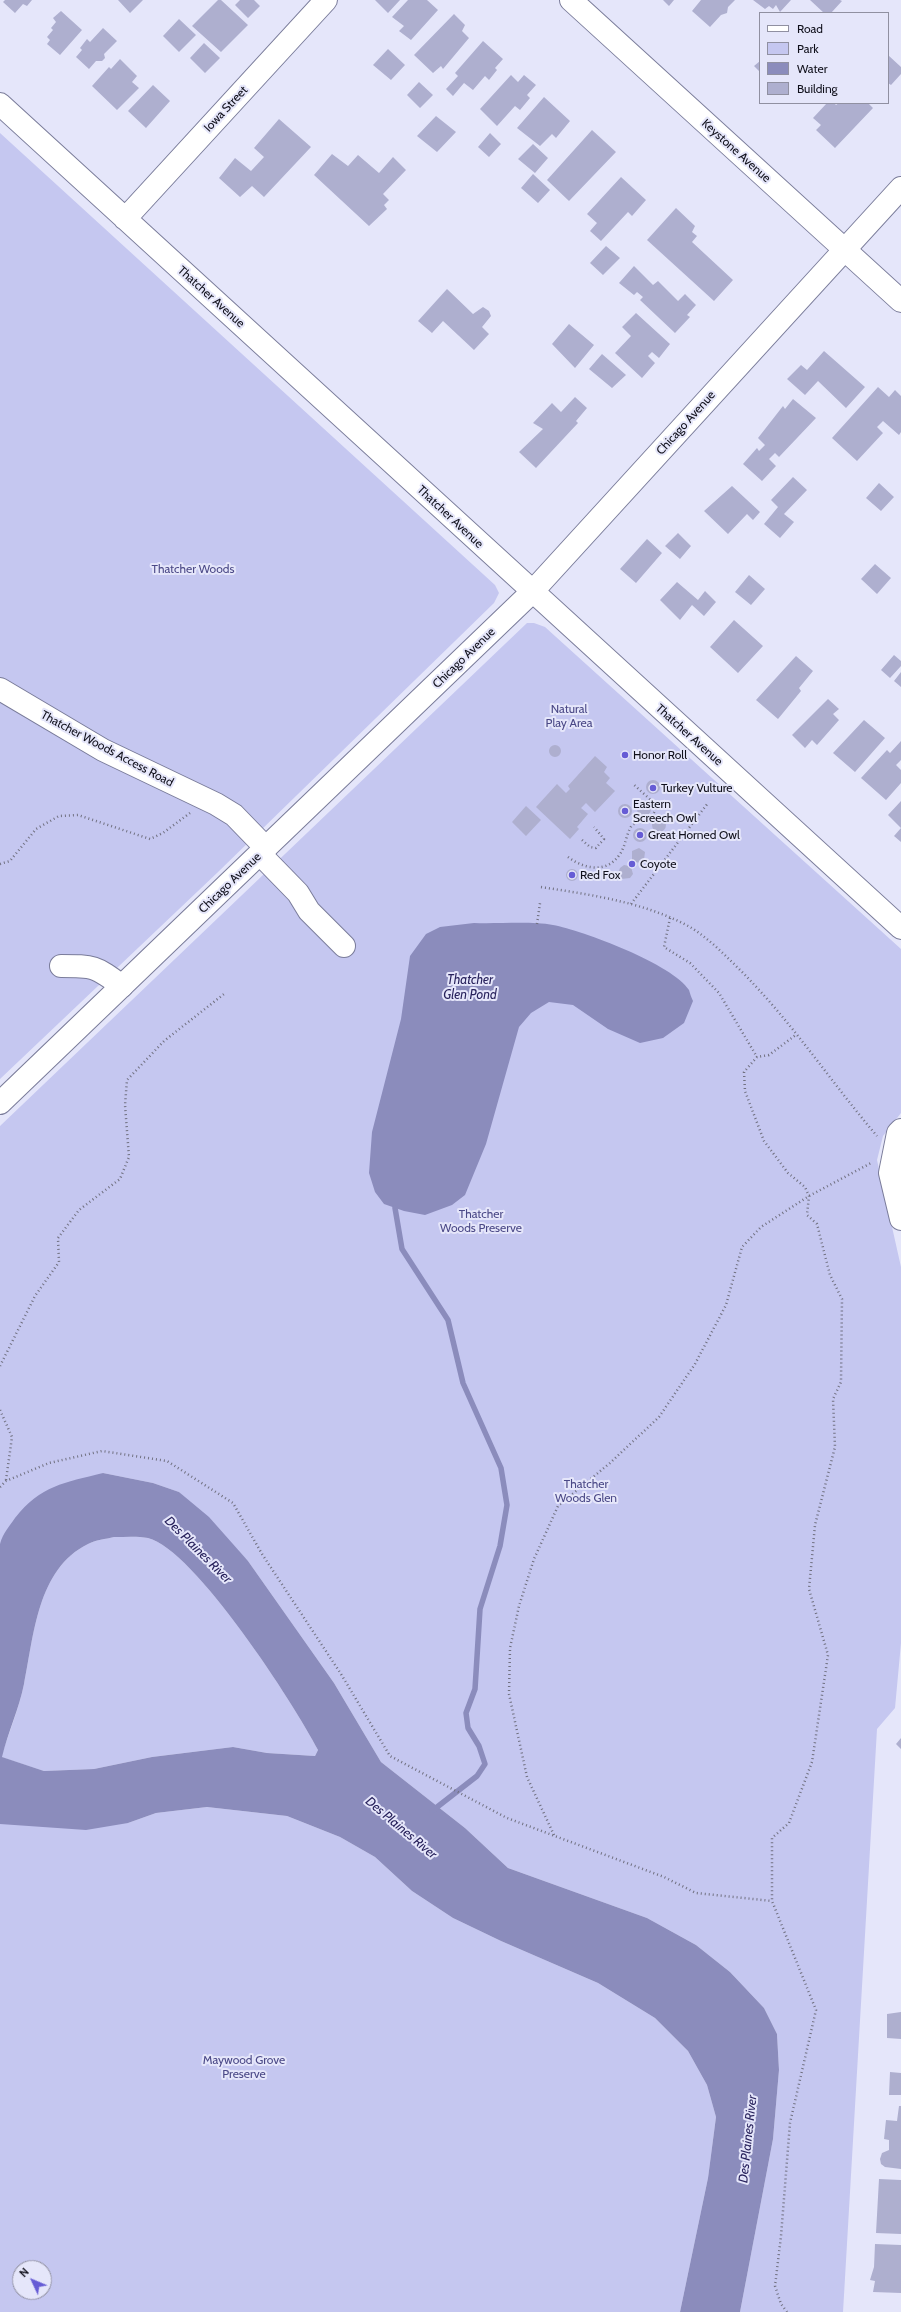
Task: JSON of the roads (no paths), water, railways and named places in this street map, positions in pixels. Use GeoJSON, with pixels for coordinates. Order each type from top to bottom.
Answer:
{"type":"FeatureCollection","features":[{"type":"Feature","properties":{"kind":"street","name":"Iowa Street"},"geometry":{"type":"LineString","coordinates":[[125,219],[326,0]]}},
{"type":"Feature","properties":{"kind":"street","name":"Keystone Avenue"},"geometry":{"type":"LineString","coordinates":[[571,0],[901,301]]}},
{"type":"Feature","properties":{"kind":"street","name":"Thatcher Avenue"},"geometry":{"type":"LineString","coordinates":[[0,104],[901,928]]}},
{"type":"Feature","properties":{"kind":"street","name":"Chicago Avenue"},"geometry":{"type":"LineString","coordinates":[[0,1103],[532,592],[901,188]]}},
{"type":"Feature","properties":{"kind":"street","name":"Thatcher Woods Access Road"},"geometry":{"type":"LineString","coordinates":[[0,689],[103,750],[155,776],[207,807],[234,816],[298,893],[309,911],[344,946]]}},
{"type":"Feature","properties":{"kind":"street"},"geometry":{"type":"LineString","coordinates":[[60,966],[94,968],[122,986]]}},
{"type":"Feature","properties":{"kind":"street"},"geometry":{"type":"LineString","coordinates":[[892,1140],[890,1173],[901,1219]]}},
{"type":"Feature","properties":{"kind":"water","name":"Thatcher Glen Pond"},"geometry":{"type":"Polygon","coordinates":[[[474,923],[525,923],[553,925],[567,928],[605,941],[666,970],[680,980],[689,990],[693,1001],[684,1023],[663,1038],[640,1043],[608,1029],[573,1005],[549,1002],[531,1013],[519,1027],[486,1144],[465,1195],[452,1205],[425,1215],[404,1211],[384,1204],[375,1192],[369,1173],[372,1132],[401,1019],[410,956],[426,934],[440,927],[474,923]]]}},
{"type":"Feature","properties":{"kind":"water","name":"Des Plaines River"},"geometry":{"type":"Polygon","coordinates":[[[103,1473],[153,1483],[179,1492],[209,1517],[248,1561],[334,1683],[381,1762],[465,1828],[508,1868],[647,1918],[696,1945],[730,1972],[764,2008],[777,2034],[779,2070],[773,2139],[740,2312],[680,2312],[708,2178],[716,2117],[707,2085],[688,2051],[655,2018],[598,1983],[501,1941],[453,1918],[412,1891],[375,1857],[340,1837],[287,1816],[207,1807],[156,1813],[128,1823],[86,1830],[0,1824],[1,1540],[4,1533],[15,1518],[34,1498],[65,1483],[103,1473]],[[114,1537],[88,1544],[71,1555],[58,1570],[48,1587],[35,1625],[22,1693],[2,1757],[44,1771],[94,1769],[152,1757],[233,1747],[267,1753],[315,1756],[318,1750],[288,1699],[242,1631],[191,1569],[168,1548],[148,1538],[114,1537]]]}},
{"type":"Feature","properties":{"kind":"waterway"},"geometry":{"type":"LineString","coordinates":[[395,1208],[402,1249],[448,1320],[463,1383],[501,1468],[507,1505],[500,1546],[480,1609],[475,1689],[466,1713],[468,1728],[479,1746],[485,1764],[477,1776],[432,1811]]}},
{"type":"Feature","properties":{"kind":"place","name":"Honor Roll"},"geometry":{"type":"Point","coordinates":[625,755]}},
{"type":"Feature","properties":{"kind":"place","name":"Turkey Vulture"},"geometry":{"type":"Point","coordinates":[653,788]}},
{"type":"Feature","properties":{"kind":"place","name":"Eastern Screech Owl"},"geometry":{"type":"Point","coordinates":[625,811]}},
{"type":"Feature","properties":{"kind":"place","name":"Great Horned Owl"},"geometry":{"type":"Point","coordinates":[640,835]}},
{"type":"Feature","properties":{"kind":"place","name":"Coyote"},"geometry":{"type":"Point","coordinates":[632,864]}},
{"type":"Feature","properties":{"kind":"place","name":"Red Fox"},"geometry":{"type":"Point","coordinates":[572,875]}},
{"type":"Feature","properties":{"kind":"park label","name":"Thatcher Woods"},"geometry":{"type":"Point","coordinates":[193,569]}},
{"type":"Feature","properties":{"kind":"park label","name":"Natural Play Area"},"geometry":{"type":"Point","coordinates":[569,716]}},
{"type":"Feature","properties":{"kind":"park label","name":"Thatcher Woods Preserve"},"geometry":{"type":"Point","coordinates":[481,1221]}},
{"type":"Feature","properties":{"kind":"park label","name":"Thatcher Woods Glen"},"geometry":{"type":"Point","coordinates":[586,1491]}},
{"type":"Feature","properties":{"kind":"park label","name":"Maywood Grove Preserve"},"geometry":{"type":"Point","coordinates":[244,2067]}}]}
